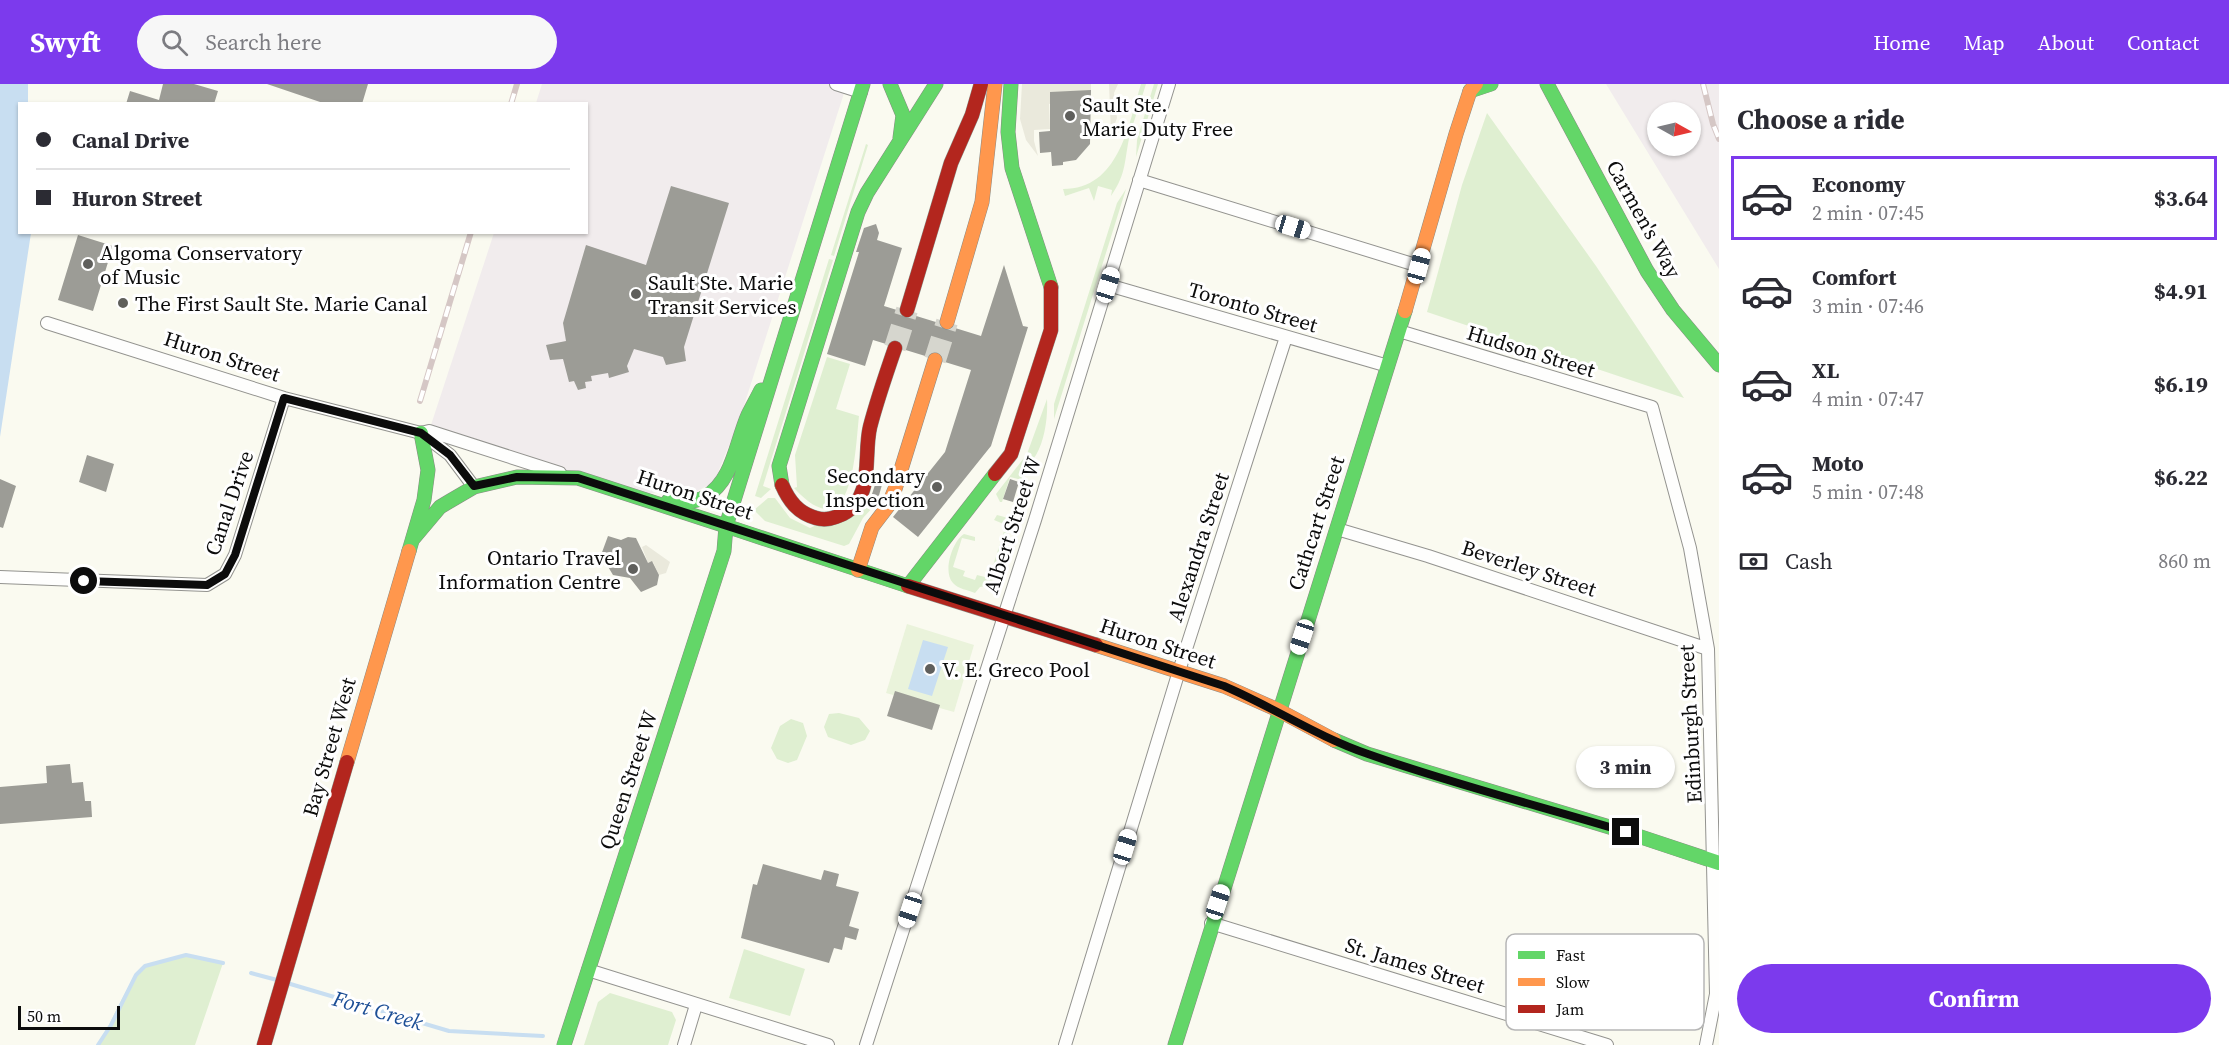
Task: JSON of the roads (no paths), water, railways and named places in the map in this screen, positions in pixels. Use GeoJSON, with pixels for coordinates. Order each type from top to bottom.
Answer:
{"type":"FeatureCollection","features":[{"type":"Feature","properties":{"kind":"main road"},"geometry":{"type":"LineString","coordinates":[[890,84],[904,121],[897,145]]}},
{"type":"Feature","properties":{"kind":"main road"},"geometry":{"type":"LineString","coordinates":[[895,348],[867,442],[867,475],[861,496],[848,512],[839,516],[819,518],[800,513],[782,491],[779,475],[781,455],[849,234],[867,193],[936,84]]}},
{"type":"Feature","properties":{"kind":"main road"},"geometry":{"type":"LineString","coordinates":[[907,310],[951,163],[972,115],[981,84]]}},
{"type":"Feature","properties":{"kind":"main road"},"geometry":{"type":"LineString","coordinates":[[946,322],[982,202],[995,84]]}},
{"type":"Feature","properties":{"kind":"main road"},"geometry":{"type":"LineString","coordinates":[[908,586],[1011,454],[1051,330],[1053,309],[1050,282],[1020,194],[1011,157],[1008,121],[1011,84]]}},
{"type":"Feature","properties":{"kind":"main road"},"geometry":{"type":"LineString","coordinates":[[1473,88],[1491,84]]}},
{"type":"Feature","properties":{"kind":"main road"},"geometry":{"type":"LineString","coordinates":[[634,496],[688,503],[706,496],[717,487],[731,466],[748,415],[774,367],[862,88]]}},
{"type":"Feature","properties":{"kind":"main road","name":"Cathcart Street"},"geometry":{"type":"LineString","coordinates":[[1176,1045],[1211,923],[1399,331],[1456,134],[1473,88]]}},
{"type":"Feature","properties":{"kind":"main road","name":"Carmen's Way"},"geometry":{"type":"LineString","coordinates":[[1545,88],[1647,271],[1672,310],[1719,365]]}},
{"type":"Feature","properties":{"kind":"main road"},"geometry":{"type":"LineString","coordinates":[[858,570],[872,527],[888,506],[896,489],[935,360]]}},
{"type":"Feature","properties":{"kind":"main road","name":"Queen Street W"},"geometry":{"type":"LineString","coordinates":[[564,1045],[724,550],[726,526],[774,367]]}},
{"type":"Feature","properties":{"kind":"main road"},"geometry":{"type":"LineString","coordinates":[[413,539],[424,500],[428,470],[421,433]]}},
{"type":"Feature","properties":{"kind":"main road","name":"Huron Street"},"geometry":{"type":"LineString","coordinates":[[474,486],[517,477],[578,478],[1224,686],[1278,710],[1313,731],[1367,754],[1626,832],[1717,863]]}},
{"type":"Feature","properties":{"kind":"main road","name":"Bay Street West"},"geometry":{"type":"LineString","coordinates":[[264,1045],[413,539],[440,507],[474,486]]}},
{"type":"Feature","properties":{"kind":"street"},"geometry":{"type":"LineString","coordinates":[[836,84],[862,88]]}},
{"type":"Feature","properties":{"kind":"street","name":"Albert Street W"},"geometry":{"type":"LineString","coordinates":[[866,1045],[1004,616],[1169,84]]}},
{"type":"Feature","properties":{"kind":"street"},"geometry":{"type":"LineString","coordinates":[[1139,180],[1419,266]]}},
{"type":"Feature","properties":{"kind":"street","name":"Toronto Street"},"geometry":{"type":"LineString","coordinates":[[1108,285],[1388,366]]}},
{"type":"Feature","properties":{"kind":"street","name":"Huron Street"},"geometry":{"type":"LineString","coordinates":[[47,323],[284,398],[421,433],[450,455],[474,486]]}},
{"type":"Feature","properties":{"kind":"street","name":"Hudson Street"},"geometry":{"type":"LineString","coordinates":[[1399,331],[1652,408]]}},
{"type":"Feature","properties":{"kind":"street","name":"Alexandra Street"},"geometry":{"type":"LineString","coordinates":[[1065,1045],[1179,671],[1286,337]]}},
{"type":"Feature","properties":{"kind":"street","name":"Canal Drive"},"geometry":{"type":"LineString","coordinates":[[0,577],[207,585],[225,574],[235,555],[284,398]]}},
{"type":"Feature","properties":{"kind":"street","name":"Edinburgh Street"},"geometry":{"type":"LineString","coordinates":[[1652,408],[1690,548],[1708,649],[1717,863],[1716,994],[1706,1045]]}},
{"type":"Feature","properties":{"kind":"street","name":"Huron Street"},"geometry":{"type":"LineString","coordinates":[[421,433],[429,431],[578,478]]}},
{"type":"Feature","properties":{"kind":"street","name":"Beverley Street"},"geometry":{"type":"LineString","coordinates":[[1336,529],[1439,559],[1708,649]]}},
{"type":"Feature","properties":{"kind":"street","name":"St. James Street"},"geometry":{"type":"LineString","coordinates":[[1211,923],[1506,1014]]}},
{"type":"Feature","properties":{"kind":"street"},"geometry":{"type":"LineString","coordinates":[[588,969],[828,1045]]}},
{"type":"Feature","properties":{"kind":"street"},"geometry":{"type":"LineString","coordinates":[[684,1045],[696,1005]]}},
{"type":"Feature","properties":{"kind":"street","name":"St. James Street"},"geometry":{"type":"LineString","coordinates":[[1558,1030],[1607,1045]]}},
{"type":"Feature","properties":{"kind":"water"},"geometry":{"type":"Polygon","coordinates":[[[0,84],[28,84],[28,102],[18,102],[18,234],[31,234],[0,437],[0,84]]]}},
{"type":"Feature","properties":{"kind":"water"},"geometry":{"type":"Polygon","coordinates":[[[923,640],[948,647],[932,696],[908,689],[923,640]]]}},
{"type":"Feature","properties":{"kind":"waterway","name":"Fort Creek"},"geometry":{"type":"LineString","coordinates":[[98,1045],[111,1025],[136,975],[145,966],[186,955],[223,963]]}},
{"type":"Feature","properties":{"kind":"waterway","name":"Fort Creek"},"geometry":{"type":"LineString","coordinates":[[251,973],[277,980]]}},
{"type":"Feature","properties":{"kind":"waterway","name":"Fort Creek"},"geometry":{"type":"LineString","coordinates":[[287,983],[449,1031],[543,1036]]}},
{"type":"Feature","properties":{"kind":"tunnel"},"geometry":{"type":"LineString","coordinates":[[895,348],[907,310]]}},
{"type":"Feature","properties":{"kind":"tunnel"},"geometry":{"type":"LineString","coordinates":[[935,360],[947,322]]}},
{"type":"Feature","properties":{"kind":"railway"},"geometry":{"type":"LineString","coordinates":[[512,102],[517,84]]}},
{"type":"Feature","properties":{"kind":"railway"},"geometry":{"type":"LineString","coordinates":[[1703,84],[1719,139]]}},
{"type":"Feature","properties":{"kind":"railway"},"geometry":{"type":"LineString","coordinates":[[420,401],[470,234]]}},
{"type":"Feature","properties":{"kind":"place","name":"Sault Ste. Marie Duty Free"},"geometry":{"type":"Point","coordinates":[1070,116]}},
{"type":"Feature","properties":{"kind":"place","name":"Algoma Conservatory of Music"},"geometry":{"type":"Point","coordinates":[88,264]}},
{"type":"Feature","properties":{"kind":"place","name":"Sault Ste. Marie Transit Services"},"geometry":{"type":"Point","coordinates":[636,294]}},
{"type":"Feature","properties":{"kind":"place","name":"The First Sault Ste. Marie Canal"},"geometry":{"type":"Point","coordinates":[123,303]}},
{"type":"Feature","properties":{"kind":"place","name":"Secondary Inspection"},"geometry":{"type":"Point","coordinates":[937,487]}},
{"type":"Feature","properties":{"kind":"place","name":"Ontario Travel Information Centre"},"geometry":{"type":"Point","coordinates":[633,569]}},
{"type":"Feature","properties":{"kind":"place","name":"V. E. Greco Pool"},"geometry":{"type":"Point","coordinates":[930,669]}}]}
